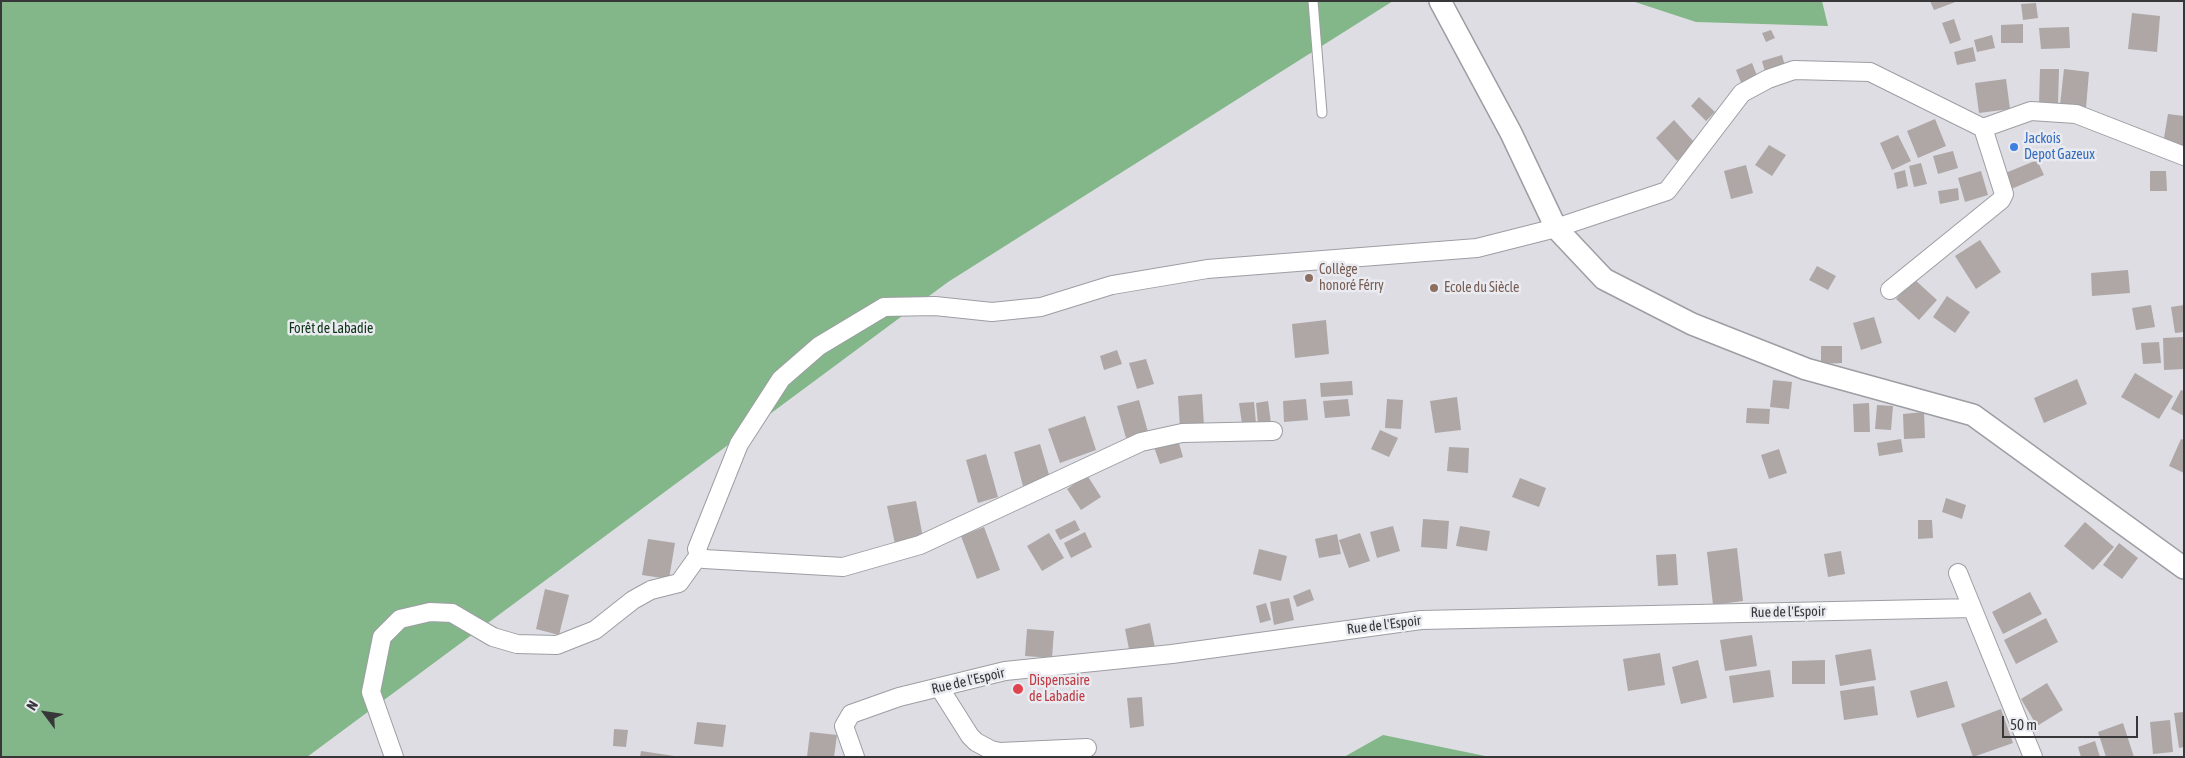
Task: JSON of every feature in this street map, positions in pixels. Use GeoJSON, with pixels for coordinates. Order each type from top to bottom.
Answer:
{"type":"FeatureCollection","features":[{"type":"Feature","properties":{"kind":"street"},"geometry":{"type":"LineString","coordinates":[[1440,1],[1511,133],[1556,228],[1604,279],[1692,324],[1806,369],[1973,415],[2184,568]]}},
{"type":"Feature","properties":{"kind":"street"},"geometry":{"type":"LineString","coordinates":[[1272,431],[1182,433],[1141,442],[920,545],[843,567],[704,559],[699,555],[697,544],[738,444],[781,379],[819,346],[884,307],[936,306],[992,312],[1041,307],[1112,285],[1207,269],[1478,248],[1556,228],[1667,191],[1742,93],[1768,79],[1794,70],[1870,72],[1983,128],[2004,194],[2001,200],[1890,290]]}},
{"type":"Feature","properties":{"kind":"street"},"geometry":{"type":"LineString","coordinates":[[1983,128],[2031,110],[2076,114],[2184,156]]}},
{"type":"Feature","properties":{"kind":"street"},"geometry":{"type":"LineString","coordinates":[[394,757],[371,692],[382,637],[400,619],[430,612],[452,613],[493,637],[517,644],[557,645],[595,630],[633,600],[651,590],[678,583],[699,555]]}},
{"type":"Feature","properties":{"kind":"street"},"geometry":{"type":"LineString","coordinates":[[1958,573],[2033,757]]}},
{"type":"Feature","properties":{"kind":"street","name":"Rue de l'Espoir"},"geometry":{"type":"LineString","coordinates":[[855,757],[844,726],[851,714],[899,697],[1006,671],[1172,654],[1421,620],[1972,608]]}},
{"type":"Feature","properties":{"kind":"street"},"geometry":{"type":"LineString","coordinates":[[939,687],[970,736],[976,742],[991,750],[1000,752],[1087,748]]}},
{"type":"Feature","properties":{"kind":"lane"},"geometry":{"type":"LineString","coordinates":[[1313,1],[1322,112]]}},
{"type":"Feature","properties":{"kind":"green space","name":"Forêt de Labadie"},"geometry":{"type":"Polygon","coordinates":[[[1,1],[1393,1],[948,282],[307,757],[1,757],[1,1]]]}},
{"type":"Feature","properties":{"kind":"green space"},"geometry":{"type":"Polygon","coordinates":[[[1632,1],[1822,1],[1828,26],[1696,22],[1632,1]]]}},
{"type":"Feature","properties":{"kind":"green space"},"geometry":{"type":"Polygon","coordinates":[[[1383,735],[1490,757],[1344,757],[1383,735]]]}},
{"type":"Feature","properties":{"kind":"building"},"geometry":{"type":"Polygon","coordinates":[[[1930,1],[1958,1],[1934,10],[1930,1]]]}},
{"type":"Feature","properties":{"kind":"building"},"geometry":{"type":"Polygon","coordinates":[[[2036,3],[2038,18],[2023,20],[2021,4],[2036,3]]]}},
{"type":"Feature","properties":{"kind":"building"},"geometry":{"type":"Polygon","coordinates":[[[2132,13],[2160,16],[2157,52],[2128,49],[2132,13]]]}},
{"type":"Feature","properties":{"kind":"building"},"geometry":{"type":"Polygon","coordinates":[[[1954,19],[1961,40],[1950,44],[1942,23],[1954,19]]]}},
{"type":"Feature","properties":{"kind":"building"},"geometry":{"type":"Polygon","coordinates":[[[2023,24],[2023,43],[2001,43],[2001,25],[2023,24]]]}},
{"type":"Feature","properties":{"kind":"building"},"geometry":{"type":"Polygon","coordinates":[[[2069,27],[2070,48],[2041,49],[2039,28],[2069,27]]]}},
{"type":"Feature","properties":{"kind":"building"},"geometry":{"type":"Polygon","coordinates":[[[1771,30],[1775,38],[1766,42],[1762,33],[1771,30]]]}},
{"type":"Feature","properties":{"kind":"building"},"geometry":{"type":"Polygon","coordinates":[[[1992,35],[1995,48],[1977,52],[1974,40],[1992,35]]]}},
{"type":"Feature","properties":{"kind":"building"},"geometry":{"type":"Polygon","coordinates":[[[1973,47],[1976,61],[1957,65],[1954,52],[1973,47]]]}},
{"type":"Feature","properties":{"kind":"building"},"geometry":{"type":"Polygon","coordinates":[[[1782,55],[1786,70],[1766,75],[1762,61],[1782,55]]]}},
{"type":"Feature","properties":{"kind":"building"},"geometry":{"type":"Polygon","coordinates":[[[1752,63],[1758,78],[1742,85],[1736,70],[1752,63]]]}},
{"type":"Feature","properties":{"kind":"building"},"geometry":{"type":"Polygon","coordinates":[[[2040,69],[2059,69],[2058,105],[2039,105],[2040,69]]]}},
{"type":"Feature","properties":{"kind":"building"},"geometry":{"type":"Polygon","coordinates":[[[2064,69],[2089,72],[2086,108],[2060,105],[2064,69]]]}},
{"type":"Feature","properties":{"kind":"building"},"geometry":{"type":"Polygon","coordinates":[[[2006,79],[2010,109],[1979,113],[1975,83],[2006,79]]]}},
{"type":"Feature","properties":{"kind":"building"},"geometry":{"type":"Polygon","coordinates":[[[1699,97],[1715,112],[1706,121],[1691,106],[1699,97]]]}},
{"type":"Feature","properties":{"kind":"building"},"geometry":{"type":"Polygon","coordinates":[[[2168,114],[2184,116],[2184,147],[2163,144],[2168,114]]]}},
{"type":"Feature","properties":{"kind":"building"},"geometry":{"type":"Polygon","coordinates":[[[1935,119],[1946,146],[1918,158],[1907,131],[1935,119]]]}},
{"type":"Feature","properties":{"kind":"building"},"geometry":{"type":"Polygon","coordinates":[[[1674,120],[1695,143],[1677,161],[1656,138],[1674,120]]]}},
{"type":"Feature","properties":{"kind":"building"},"geometry":{"type":"Polygon","coordinates":[[[1898,135],[1911,161],[1892,170],[1880,143],[1898,135]]]}},
{"type":"Feature","properties":{"kind":"building"},"geometry":{"type":"Polygon","coordinates":[[[1769,145],[1786,155],[1772,176],[1755,165],[1769,145]]]}},
{"type":"Feature","properties":{"kind":"building"},"geometry":{"type":"Polygon","coordinates":[[[1953,151],[1958,168],[1938,174],[1933,156],[1953,151]]]}},
{"type":"Feature","properties":{"kind":"building"},"geometry":{"type":"Polygon","coordinates":[[[2037,160],[2044,175],[2009,190],[2003,174],[2037,160]]]}},
{"type":"Feature","properties":{"kind":"building"},"geometry":{"type":"Polygon","coordinates":[[[1921,163],[1927,184],[1914,187],[1909,166],[1921,163]]]}},
{"type":"Feature","properties":{"kind":"building"},"geometry":{"type":"Polygon","coordinates":[[[1746,165],[1753,193],[1731,199],[1724,171],[1746,165]]]}},
{"type":"Feature","properties":{"kind":"building"},"geometry":{"type":"Polygon","coordinates":[[[1905,170],[1908,186],[1897,189],[1894,173],[1905,170]]]}},
{"type":"Feature","properties":{"kind":"building"},"geometry":{"type":"Polygon","coordinates":[[[1981,171],[1988,195],[1965,202],[1958,178],[1981,171]]]}},
{"type":"Feature","properties":{"kind":"building"},"geometry":{"type":"Polygon","coordinates":[[[2150,171],[2166,171],[2167,191],[2150,191],[2150,171]]]}},
{"type":"Feature","properties":{"kind":"building"},"geometry":{"type":"Polygon","coordinates":[[[1958,188],[1959,200],[1940,204],[1938,191],[1958,188]]]}},
{"type":"Feature","properties":{"kind":"building"},"geometry":{"type":"Polygon","coordinates":[[[1980,240],[2001,272],[1976,289],[1955,256],[1980,240]]]}},
{"type":"Feature","properties":{"kind":"building"},"geometry":{"type":"Polygon","coordinates":[[[1817,266],[1836,276],[1828,290],[1809,280],[1817,266]]]}},
{"type":"Feature","properties":{"kind":"building"},"geometry":{"type":"Polygon","coordinates":[[[2128,270],[2130,293],[2092,296],[2091,273],[2128,270]]]}},
{"type":"Feature","properties":{"kind":"building"},"geometry":{"type":"Polygon","coordinates":[[[1914,279],[1937,300],[1919,320],[1896,299],[1914,279]]]}},
{"type":"Feature","properties":{"kind":"building"},"geometry":{"type":"Polygon","coordinates":[[[1947,296],[1970,312],[1955,333],[1933,317],[1947,296]]]}},
{"type":"Feature","properties":{"kind":"building"},"geometry":{"type":"Polygon","coordinates":[[[2151,305],[2155,327],[2136,330],[2132,308],[2151,305]]]}},
{"type":"Feature","properties":{"kind":"building"},"geometry":{"type":"Polygon","coordinates":[[[2184,305],[2184,332],[2175,333],[2171,307],[2184,305]]]}},
{"type":"Feature","properties":{"kind":"building"},"geometry":{"type":"Polygon","coordinates":[[[1874,317],[1882,343],[1861,350],[1853,323],[1874,317]]]}},
{"type":"Feature","properties":{"kind":"building"},"geometry":{"type":"Polygon","coordinates":[[[1326,320],[1329,354],[1295,358],[1292,324],[1326,320]]]}},
{"type":"Feature","properties":{"kind":"building"},"geometry":{"type":"Polygon","coordinates":[[[2184,337],[2184,369],[2164,370],[2163,338],[2184,337]]]}},
{"type":"Feature","properties":{"kind":"building"},"geometry":{"type":"Polygon","coordinates":[[[2159,342],[2161,363],[2143,364],[2141,343],[2159,342]]]}},
{"type":"Feature","properties":{"kind":"building"},"geometry":{"type":"Polygon","coordinates":[[[1821,346],[1842,346],[1842,363],[1821,364],[1821,346]]]}},
{"type":"Feature","properties":{"kind":"building"},"geometry":{"type":"Polygon","coordinates":[[[1117,350],[1122,364],[1104,370],[1100,356],[1117,350]]]}},
{"type":"Feature","properties":{"kind":"building"},"geometry":{"type":"Polygon","coordinates":[[[1146,359],[1154,384],[1137,389],[1129,363],[1146,359]]]}},
{"type":"Feature","properties":{"kind":"building"},"geometry":{"type":"Polygon","coordinates":[[[2135,373],[2173,396],[2159,419],[2121,397],[2135,373]]]}},
{"type":"Feature","properties":{"kind":"building"},"geometry":{"type":"Polygon","coordinates":[[[2077,379],[2087,404],[2044,423],[2034,398],[2077,379]]]}},
{"type":"Feature","properties":{"kind":"building"},"geometry":{"type":"Polygon","coordinates":[[[1773,380],[1792,382],[1789,409],[1770,407],[1773,380]]]}},
{"type":"Feature","properties":{"kind":"building"},"geometry":{"type":"Polygon","coordinates":[[[1352,381],[1353,395],[1321,397],[1320,383],[1352,381]]]}},
{"type":"Feature","properties":{"kind":"building"},"geometry":{"type":"Polygon","coordinates":[[[2181,390],[2184,391],[2184,416],[2171,409],[2181,390]]]}},
{"type":"Feature","properties":{"kind":"building"},"geometry":{"type":"Polygon","coordinates":[[[1202,394],[1204,426],[1180,428],[1178,396],[1202,394]]]}},
{"type":"Feature","properties":{"kind":"building"},"geometry":{"type":"Polygon","coordinates":[[[1457,397],[1461,430],[1435,433],[1430,401],[1457,397]]]}},
{"type":"Feature","properties":{"kind":"building"},"geometry":{"type":"Polygon","coordinates":[[[1306,399],[1308,420],[1284,422],[1283,401],[1306,399]]]}},
{"type":"Feature","properties":{"kind":"building"},"geometry":{"type":"Polygon","coordinates":[[[1348,399],[1350,416],[1325,418],[1323,401],[1348,399]]]}},
{"type":"Feature","properties":{"kind":"building"},"geometry":{"type":"Polygon","coordinates":[[[1387,399],[1403,400],[1401,429],[1385,428],[1387,399]]]}},
{"type":"Feature","properties":{"kind":"building"},"geometry":{"type":"Polygon","coordinates":[[[1139,400],[1148,432],[1126,438],[1117,406],[1139,400]]]}},
{"type":"Feature","properties":{"kind":"building"},"geometry":{"type":"Polygon","coordinates":[[[1268,401],[1271,423],[1258,424],[1256,403],[1268,401]]]}},
{"type":"Feature","properties":{"kind":"building"},"geometry":{"type":"Polygon","coordinates":[[[1254,402],[1256,423],[1242,424],[1239,403],[1254,402]]]}},
{"type":"Feature","properties":{"kind":"building"},"geometry":{"type":"Polygon","coordinates":[[[1869,403],[1870,432],[1854,432],[1853,404],[1869,403]]]}},
{"type":"Feature","properties":{"kind":"building"},"geometry":{"type":"Polygon","coordinates":[[[1877,405],[1893,406],[1891,430],[1875,429],[1877,405]]]}},
{"type":"Feature","properties":{"kind":"building"},"geometry":{"type":"Polygon","coordinates":[[[1747,408],[1770,409],[1769,424],[1746,423],[1747,408]]]}},
{"type":"Feature","properties":{"kind":"building"},"geometry":{"type":"Polygon","coordinates":[[[1924,412],[1925,438],[1904,439],[1903,414],[1924,412]]]}},
{"type":"Feature","properties":{"kind":"building"},"geometry":{"type":"Polygon","coordinates":[[[1085,416],[1096,450],[1060,463],[1048,429],[1085,416]]]}},
{"type":"Feature","properties":{"kind":"building"},"geometry":{"type":"Polygon","coordinates":[[[1380,430],[1398,438],[1389,457],[1371,449],[1380,430]]]}},
{"type":"Feature","properties":{"kind":"building"},"geometry":{"type":"Polygon","coordinates":[[[1901,439],[1903,452],[1879,456],[1877,443],[1901,439]]]}},
{"type":"Feature","properties":{"kind":"building"},"geometry":{"type":"Polygon","coordinates":[[[2181,439],[2184,440],[2184,473],[2169,466],[2181,439]]]}},
{"type":"Feature","properties":{"kind":"building"},"geometry":{"type":"Polygon","coordinates":[[[1178,440],[1183,457],[1160,464],[1154,447],[1178,440]]]}},
{"type":"Feature","properties":{"kind":"building"},"geometry":{"type":"Polygon","coordinates":[[[1040,444],[1050,478],[1023,486],[1014,452],[1040,444]]]}},
{"type":"Feature","properties":{"kind":"building"},"geometry":{"type":"Polygon","coordinates":[[[1449,447],[1469,448],[1468,473],[1447,471],[1449,447]]]}},
{"type":"Feature","properties":{"kind":"building"},"geometry":{"type":"Polygon","coordinates":[[[1779,449],[1787,473],[1769,479],[1761,455],[1779,449]]]}},
{"type":"Feature","properties":{"kind":"building"},"geometry":{"type":"Polygon","coordinates":[[[986,454],[998,497],[978,503],[966,460],[986,454]]]}},
{"type":"Feature","properties":{"kind":"building"},"geometry":{"type":"Polygon","coordinates":[[[1087,475],[1101,497],[1081,510],[1067,489],[1087,475]]]}},
{"type":"Feature","properties":{"kind":"building"},"geometry":{"type":"Polygon","coordinates":[[[1520,478],[1546,488],[1539,507],[1512,497],[1520,478]]]}},
{"type":"Feature","properties":{"kind":"building"},"geometry":{"type":"Polygon","coordinates":[[[1946,498],[1966,505],[1962,519],[1942,512],[1946,498]]]}},
{"type":"Feature","properties":{"kind":"building"},"geometry":{"type":"Polygon","coordinates":[[[916,501],[923,538],[895,544],[887,506],[916,501]]]}},
{"type":"Feature","properties":{"kind":"building"},"geometry":{"type":"Polygon","coordinates":[[[1423,519],[1449,521],[1447,549],[1421,547],[1423,519]]]}},
{"type":"Feature","properties":{"kind":"building"},"geometry":{"type":"Polygon","coordinates":[[[1075,520],[1080,530],[1060,540],[1055,530],[1075,520]]]}},
{"type":"Feature","properties":{"kind":"building"},"geometry":{"type":"Polygon","coordinates":[[[1918,520],[1932,520],[1933,538],[1918,539],[1918,520]]]}},
{"type":"Feature","properties":{"kind":"building"},"geometry":{"type":"Polygon","coordinates":[[[2085,522],[2114,547],[2093,570],[2064,546],[2085,522]]]}},
{"type":"Feature","properties":{"kind":"building"},"geometry":{"type":"Polygon","coordinates":[[[1393,526],[1400,551],[1377,558],[1370,532],[1393,526]]]}},
{"type":"Feature","properties":{"kind":"building"},"geometry":{"type":"Polygon","coordinates":[[[1460,526],[1490,531],[1487,551],[1456,546],[1460,526]]]}},
{"type":"Feature","properties":{"kind":"building"},"geometry":{"type":"Polygon","coordinates":[[[984,527],[1000,570],[977,579],[961,536],[984,527]]]}},
{"type":"Feature","properties":{"kind":"building"},"geometry":{"type":"Polygon","coordinates":[[[1085,532],[1092,547],[1071,558],[1064,543],[1085,532]]]}},
{"type":"Feature","properties":{"kind":"building"},"geometry":{"type":"Polygon","coordinates":[[[1049,533],[1064,558],[1042,571],[1027,546],[1049,533]]]}},
{"type":"Feature","properties":{"kind":"building"},"geometry":{"type":"Polygon","coordinates":[[[1360,533],[1370,561],[1349,568],[1339,540],[1360,533]]]}},
{"type":"Feature","properties":{"kind":"building"},"geometry":{"type":"Polygon","coordinates":[[[1337,534],[1341,554],[1319,558],[1315,539],[1337,534]]]}},
{"type":"Feature","properties":{"kind":"building"},"geometry":{"type":"Polygon","coordinates":[[[648,539],[675,543],[669,579],[642,575],[648,539]]]}},
{"type":"Feature","properties":{"kind":"building"},"geometry":{"type":"Polygon","coordinates":[[[2119,543],[2138,558],[2122,579],[2103,565],[2119,543]]]}},
{"type":"Feature","properties":{"kind":"building"},"geometry":{"type":"Polygon","coordinates":[[[1737,548],[1743,601],[1713,605],[1707,552],[1737,548]]]}},
{"type":"Feature","properties":{"kind":"building"},"geometry":{"type":"Polygon","coordinates":[[[1259,549],[1287,556],[1281,581],[1253,574],[1259,549]]]}},
{"type":"Feature","properties":{"kind":"building"},"geometry":{"type":"Polygon","coordinates":[[[1841,551],[1845,574],[1828,577],[1824,554],[1841,551]]]}},
{"type":"Feature","properties":{"kind":"building"},"geometry":{"type":"Polygon","coordinates":[[[1676,554],[1678,585],[1658,586],[1656,555],[1676,554]]]}},
{"type":"Feature","properties":{"kind":"building"},"geometry":{"type":"Polygon","coordinates":[[[545,589],[569,595],[559,635],[536,629],[545,589]]]}},
{"type":"Feature","properties":{"kind":"building"},"geometry":{"type":"Polygon","coordinates":[[[1310,589],[1314,600],[1297,607],[1293,596],[1310,589]]]}},
{"type":"Feature","properties":{"kind":"building"},"geometry":{"type":"Polygon","coordinates":[[[2030,592],[2042,614],[2003,634],[1992,612],[2030,592]]]}},
{"type":"Feature","properties":{"kind":"building"},"geometry":{"type":"Polygon","coordinates":[[[1289,598],[1294,620],[1274,625],[1270,602],[1289,598]]]}},
{"type":"Feature","properties":{"kind":"building"},"geometry":{"type":"Polygon","coordinates":[[[1266,603],[1271,620],[1260,623],[1256,606],[1266,603]]]}},
{"type":"Feature","properties":{"kind":"building"},"geometry":{"type":"Polygon","coordinates":[[[2046,618],[2058,642],[2016,664],[2004,640],[2046,618]]]}},
{"type":"Feature","properties":{"kind":"building"},"geometry":{"type":"Polygon","coordinates":[[[1150,623],[1155,648],[1130,654],[1125,629],[1150,623]]]}},
{"type":"Feature","properties":{"kind":"building"},"geometry":{"type":"Polygon","coordinates":[[[1027,629],[1054,631],[1052,658],[1025,656],[1027,629]]]}},
{"type":"Feature","properties":{"kind":"building"},"geometry":{"type":"Polygon","coordinates":[[[1752,635],[1757,666],[1725,671],[1720,640],[1752,635]]]}},
{"type":"Feature","properties":{"kind":"building"},"geometry":{"type":"Polygon","coordinates":[[[1871,649],[1876,680],[1840,686],[1835,655],[1871,649]]]}},
{"type":"Feature","properties":{"kind":"building"},"geometry":{"type":"Polygon","coordinates":[[[1660,653],[1665,685],[1628,691],[1623,659],[1660,653]]]}},
{"type":"Feature","properties":{"kind":"building"},"geometry":{"type":"Polygon","coordinates":[[[1698,660],[1707,698],[1681,704],[1672,667],[1698,660]]]}},
{"type":"Feature","properties":{"kind":"building"},"geometry":{"type":"Polygon","coordinates":[[[1825,660],[1825,684],[1792,684],[1792,661],[1825,660]]]}},
{"type":"Feature","properties":{"kind":"building"},"geometry":{"type":"Polygon","coordinates":[[[1770,670],[1774,697],[1733,703],[1729,676],[1770,670]]]}},
{"type":"Feature","properties":{"kind":"building"},"geometry":{"type":"Polygon","coordinates":[[[1947,681],[1955,707],[1917,718],[1910,691],[1947,681]]]}},
{"type":"Feature","properties":{"kind":"building"},"geometry":{"type":"Polygon","coordinates":[[[2047,683],[2063,710],[2037,726],[2021,699],[2047,683]]]}},
{"type":"Feature","properties":{"kind":"building"},"geometry":{"type":"Polygon","coordinates":[[[1874,686],[1878,715],[1844,720],[1840,691],[1874,686]]]}},
{"type":"Feature","properties":{"kind":"building"},"geometry":{"type":"Polygon","coordinates":[[[1142,697],[1144,726],[1130,728],[1127,698],[1142,697]]]}},
{"type":"Feature","properties":{"kind":"building"},"geometry":{"type":"Polygon","coordinates":[[[2001,709],[2013,743],[1973,757],[1961,724],[2001,709]]]}},
{"type":"Feature","properties":{"kind":"building"},"geometry":{"type":"Polygon","coordinates":[[[2184,712],[2184,747],[2179,748],[2174,713],[2184,712]]]}},
{"type":"Feature","properties":{"kind":"building"},"geometry":{"type":"Polygon","coordinates":[[[2170,720],[2173,752],[2153,754],[2150,722],[2170,720]]]}},
{"type":"Feature","properties":{"kind":"building"},"geometry":{"type":"Polygon","coordinates":[[[697,722],[726,725],[723,747],[694,744],[697,722]]]}},
{"type":"Feature","properties":{"kind":"building"},"geometry":{"type":"Polygon","coordinates":[[[2123,723],[2134,757],[2106,757],[2098,732],[2123,723]]]}},
{"type":"Feature","properties":{"kind":"building"},"geometry":{"type":"Polygon","coordinates":[[[614,729],[628,730],[626,747],[613,746],[614,729]]]}},
{"type":"Feature","properties":{"kind":"building"},"geometry":{"type":"Polygon","coordinates":[[[810,732],[837,735],[834,757],[807,757],[810,732]]]}},
{"type":"Feature","properties":{"kind":"building"},"geometry":{"type":"Polygon","coordinates":[[[2095,741],[2100,757],[2081,757],[2078,747],[2095,741]]]}},
{"type":"Feature","properties":{"kind":"building"},"geometry":{"type":"Polygon","coordinates":[[[641,751],[674,756],[674,757],[640,757],[641,751]]]}},
{"type":"Feature","properties":{"kind":"place","name":"Jackois Depot Gazeux"},"geometry":{"type":"Point","coordinates":[2014,147]}},
{"type":"Feature","properties":{"kind":"place","name":"Collège honoré Férry"},"geometry":{"type":"Point","coordinates":[1309,278]}},
{"type":"Feature","properties":{"kind":"place","name":"Ecole du Siècle"},"geometry":{"type":"Point","coordinates":[1434,288]}},
{"type":"Feature","properties":{"kind":"place","name":"Dispensaire de Labadie"},"geometry":{"type":"Point","coordinates":[1018,689]}}]}
